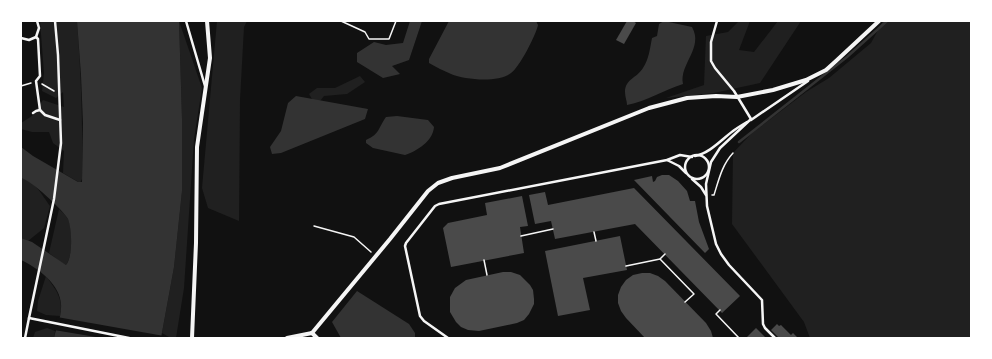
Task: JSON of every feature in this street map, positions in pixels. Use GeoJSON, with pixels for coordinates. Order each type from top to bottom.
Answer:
{"type":"FeatureCollection","features":[{"type":"Feature","properties":{"kind":"street"},"geometry":{"type":"LineString","coordinates":[[192,338],[196,243],[197,147],[210,58],[208,21]]}},
{"type":"Feature","properties":{"kind":"street"},"geometry":{"type":"LineString","coordinates":[[287,338],[312,333],[376,257],[428,191],[438,183],[452,178],[500,168],[649,108],[687,98],[737,96],[790,86],[817,75],[836,61],[879,21]]}},
{"type":"Feature","properties":{"kind":"street"},"geometry":{"type":"LineString","coordinates":[[312,333],[317,338]]}},
{"type":"Feature","properties":{"kind":"lane"},"geometry":{"type":"LineString","coordinates":[[37,21],[39,28],[36,37],[38,39],[40,76],[36,81],[40,110],[45,115],[60,120]]}},
{"type":"Feature","properties":{"kind":"lane"},"geometry":{"type":"LineString","coordinates":[[25,338],[54,199],[61,144],[58,55],[55,21]]}},
{"type":"Feature","properties":{"kind":"lane"},"geometry":{"type":"LineString","coordinates":[[186,21],[206,89]]}},
{"type":"Feature","properties":{"kind":"lane"},"geometry":{"type":"LineString","coordinates":[[717,21],[711,42],[711,61],[752,119]]}},
{"type":"Feature","properties":{"kind":"lane"},"geometry":{"type":"LineString","coordinates":[[21,38],[29,40],[36,37]]}},
{"type":"Feature","properties":{"kind":"lane"},"geometry":{"type":"LineString","coordinates":[[687,174],[685,166],[686,162],[693,156],[701,155],[708,151],[734,130],[817,75]]}},
{"type":"Feature","properties":{"kind":"lane"},"geometry":{"type":"LineString","coordinates":[[33,113],[40,110]]}},
{"type":"Feature","properties":{"kind":"lane"},"geometry":{"type":"LineString","coordinates":[[690,177],[700,179],[706,174],[714,156],[720,148],[752,119]]}},
{"type":"Feature","properties":{"kind":"lane"},"geometry":{"type":"LineString","coordinates":[[448,338],[424,321],[420,316],[405,246],[435,206],[666,160],[680,155],[702,156],[706,160],[708,165],[706,195],[708,217],[716,244],[729,266],[762,300],[763,324],[775,338]]}},
{"type":"Feature","properties":{"kind":"lane"},"geometry":{"type":"LineString","coordinates":[[666,160],[679,166],[706,195]]}},
{"type":"Feature","properties":{"kind":"lane"},"geometry":{"type":"LineString","coordinates":[[29,318],[129,338]]}},
{"type":"Feature","properties":{"kind":"path"},"geometry":{"type":"LineString","coordinates":[[341,21],[365,32],[369,39],[389,39],[396,21]]}},
{"type":"Feature","properties":{"kind":"path"},"geometry":{"type":"LineString","coordinates":[[706,195],[714,195],[722,168],[726,160],[733,153]]}},
{"type":"Feature","properties":{"kind":"path"},"geometry":{"type":"LineString","coordinates":[[314,226],[354,236],[376,257]]}},
{"type":"Feature","properties":{"kind":"path"},"geometry":{"type":"LineString","coordinates":[[521,236],[553,229]]}},
{"type":"Feature","properties":{"kind":"path"},"geometry":{"type":"LineString","coordinates":[[594,232],[596,241]]}},
{"type":"Feature","properties":{"kind":"path"},"geometry":{"type":"LineString","coordinates":[[626,266],[660,259],[665,254]]}},
{"type":"Feature","properties":{"kind":"path"},"geometry":{"type":"LineString","coordinates":[[660,259],[694,294],[685,302]]}},
{"type":"Feature","properties":{"kind":"path"},"geometry":{"type":"LineString","coordinates":[[484,260],[487,275]]}},
{"type":"Feature","properties":{"kind":"path"},"geometry":{"type":"LineString","coordinates":[[720,310],[716,314],[739,338]]}},
{"type":"Feature","properties":{"kind":"shaded area"},"geometry":{"type":"Polygon","coordinates":[[[40,21],[77,21],[82,120],[82,179],[80,183],[63,173],[64,151],[53,143],[49,132],[32,132],[21,129],[21,123],[32,116],[43,100],[64,107],[63,92],[56,98],[42,91],[44,73],[40,21]]]}},
{"type":"Feature","properties":{"kind":"shaded area"},"geometry":{"type":"Polygon","coordinates":[[[77,21],[179,21],[182,119],[182,191],[174,267],[161,338],[54,338],[61,312],[61,300],[58,292],[54,285],[42,273],[21,260],[21,238],[32,242],[66,265],[70,256],[71,236],[68,219],[46,196],[32,184],[21,178],[21,147],[33,156],[78,182],[82,182],[83,123],[77,21]]]}},
{"type":"Feature","properties":{"kind":"shaded area"},"geometry":{"type":"Polygon","coordinates":[[[179,21],[202,88],[194,139],[184,288],[176,338],[169,337],[162,333],[174,267],[182,191],[182,119],[179,21]]]}},
{"type":"Feature","properties":{"kind":"shaded area"},"geometry":{"type":"Polygon","coordinates":[[[217,21],[247,21],[244,27],[240,100],[239,221],[208,208],[202,188],[217,21]]]}},
{"type":"Feature","properties":{"kind":"shaded area"},"geometry":{"type":"Polygon","coordinates":[[[410,21],[422,21],[409,60],[392,66],[400,74],[383,78],[357,62],[357,53],[374,42],[386,45],[403,43],[410,21]]]}},
{"type":"Feature","properties":{"kind":"shaded area"},"geometry":{"type":"Polygon","coordinates":[[[449,21],[536,21],[538,25],[527,51],[511,73],[498,78],[482,80],[457,76],[429,63],[429,59],[449,21]]]}},
{"type":"Feature","properties":{"kind":"shaded area"},"geometry":{"type":"Polygon","coordinates":[[[664,21],[692,27],[695,35],[693,49],[684,70],[683,84],[642,101],[627,105],[625,92],[627,84],[641,71],[645,65],[652,38],[657,36],[659,24],[664,21]]]}},
{"type":"Feature","properties":{"kind":"shaded area"},"geometry":{"type":"Polygon","coordinates":[[[739,21],[750,21],[739,50],[754,52],[778,21],[801,21],[760,83],[714,93],[666,98],[704,85],[706,36],[728,32],[739,21]]]}},
{"type":"Feature","properties":{"kind":"shaded area"},"geometry":{"type":"Polygon","coordinates":[[[883,21],[971,21],[971,338],[810,338],[804,322],[732,224],[733,153],[751,134],[806,92],[829,78],[871,43],[883,21]]]}},
{"type":"Feature","properties":{"kind":"shaded area"},"geometry":{"type":"Polygon","coordinates":[[[360,76],[365,82],[347,94],[324,96],[316,106],[309,94],[317,88],[335,88],[360,76]]]}},
{"type":"Feature","properties":{"kind":"shaded area"},"geometry":{"type":"Polygon","coordinates":[[[296,96],[368,109],[365,119],[281,153],[272,154],[270,147],[281,131],[288,103],[296,96]]]}},
{"type":"Feature","properties":{"kind":"shaded area"},"geometry":{"type":"Polygon","coordinates":[[[397,116],[428,120],[434,127],[431,137],[424,145],[405,155],[373,148],[366,143],[366,140],[371,138],[376,133],[386,117],[397,116]]]}},
{"type":"Feature","properties":{"kind":"shaded area"},"geometry":{"type":"Polygon","coordinates":[[[21,178],[34,185],[50,206],[44,228],[28,241],[21,238],[21,178]]]}},
{"type":"Feature","properties":{"kind":"shaded area"},"geometry":{"type":"Polygon","coordinates":[[[59,209],[68,219],[71,231],[71,250],[66,265],[49,253],[59,209]]]}},
{"type":"Feature","properties":{"kind":"shaded area"},"geometry":{"type":"Polygon","coordinates":[[[46,276],[60,299],[60,316],[46,315],[37,311],[38,301],[46,276]]]}},
{"type":"Feature","properties":{"kind":"shaded area"},"geometry":{"type":"Polygon","coordinates":[[[357,291],[409,324],[415,333],[415,338],[341,338],[332,322],[357,291]]]}},
{"type":"Feature","properties":{"kind":"shaded area"},"geometry":{"type":"Polygon","coordinates":[[[47,328],[55,331],[54,338],[33,338],[35,332],[47,328]]]}},
{"type":"Feature","properties":{"kind":"pier"},"geometry":{"type":"Polygon","coordinates":[[[57,317],[164,336],[163,338],[102,338],[54,330],[57,317]]]}},
{"type":"Feature","properties":{"kind":"building"},"geometry":{"type":"Polygon","coordinates":[[[627,21],[633,21],[636,23],[624,44],[616,40],[627,21]]]}},
{"type":"Feature","properties":{"kind":"building"},"geometry":{"type":"Polygon","coordinates":[[[669,175],[678,181],[687,191],[690,201],[695,201],[699,222],[709,249],[705,253],[634,180],[652,176],[653,182],[657,177],[669,175]]]}},
{"type":"Feature","properties":{"kind":"building"},"geometry":{"type":"Polygon","coordinates":[[[634,188],[740,296],[722,313],[635,224],[555,239],[551,221],[535,224],[529,195],[545,192],[548,205],[634,188]]]}},
{"type":"Feature","properties":{"kind":"building"},"geometry":{"type":"Polygon","coordinates":[[[522,196],[528,226],[520,227],[524,253],[451,267],[443,228],[448,223],[487,215],[485,203],[522,196]]]}},
{"type":"Feature","properties":{"kind":"building"},"geometry":{"type":"Polygon","coordinates":[[[620,236],[627,270],[583,278],[590,310],[558,316],[545,251],[620,236]]]}},
{"type":"Feature","properties":{"kind":"building"},"geometry":{"type":"Polygon","coordinates":[[[503,272],[511,272],[520,275],[530,285],[533,290],[534,304],[529,314],[524,320],[517,323],[479,331],[468,330],[461,327],[450,312],[450,297],[455,288],[466,280],[503,272]]]}},
{"type":"Feature","properties":{"kind":"building"},"geometry":{"type":"Polygon","coordinates":[[[650,273],[665,281],[706,323],[713,338],[645,338],[626,318],[618,303],[618,295],[626,280],[633,275],[650,273]]]}},
{"type":"Feature","properties":{"kind":"building"},"geometry":{"type":"Polygon","coordinates":[[[777,324],[779,326],[781,325],[791,335],[793,333],[798,338],[779,338],[771,330],[777,324]]]}},
{"type":"Feature","properties":{"kind":"building"},"geometry":{"type":"Polygon","coordinates":[[[756,328],[766,338],[746,338],[756,328]]]}},
{"type":"Feature","properties":{"kind":"waterway"},"geometry":{"type":"LineString","coordinates":[[739,142],[847,57],[887,21]]}}]}
